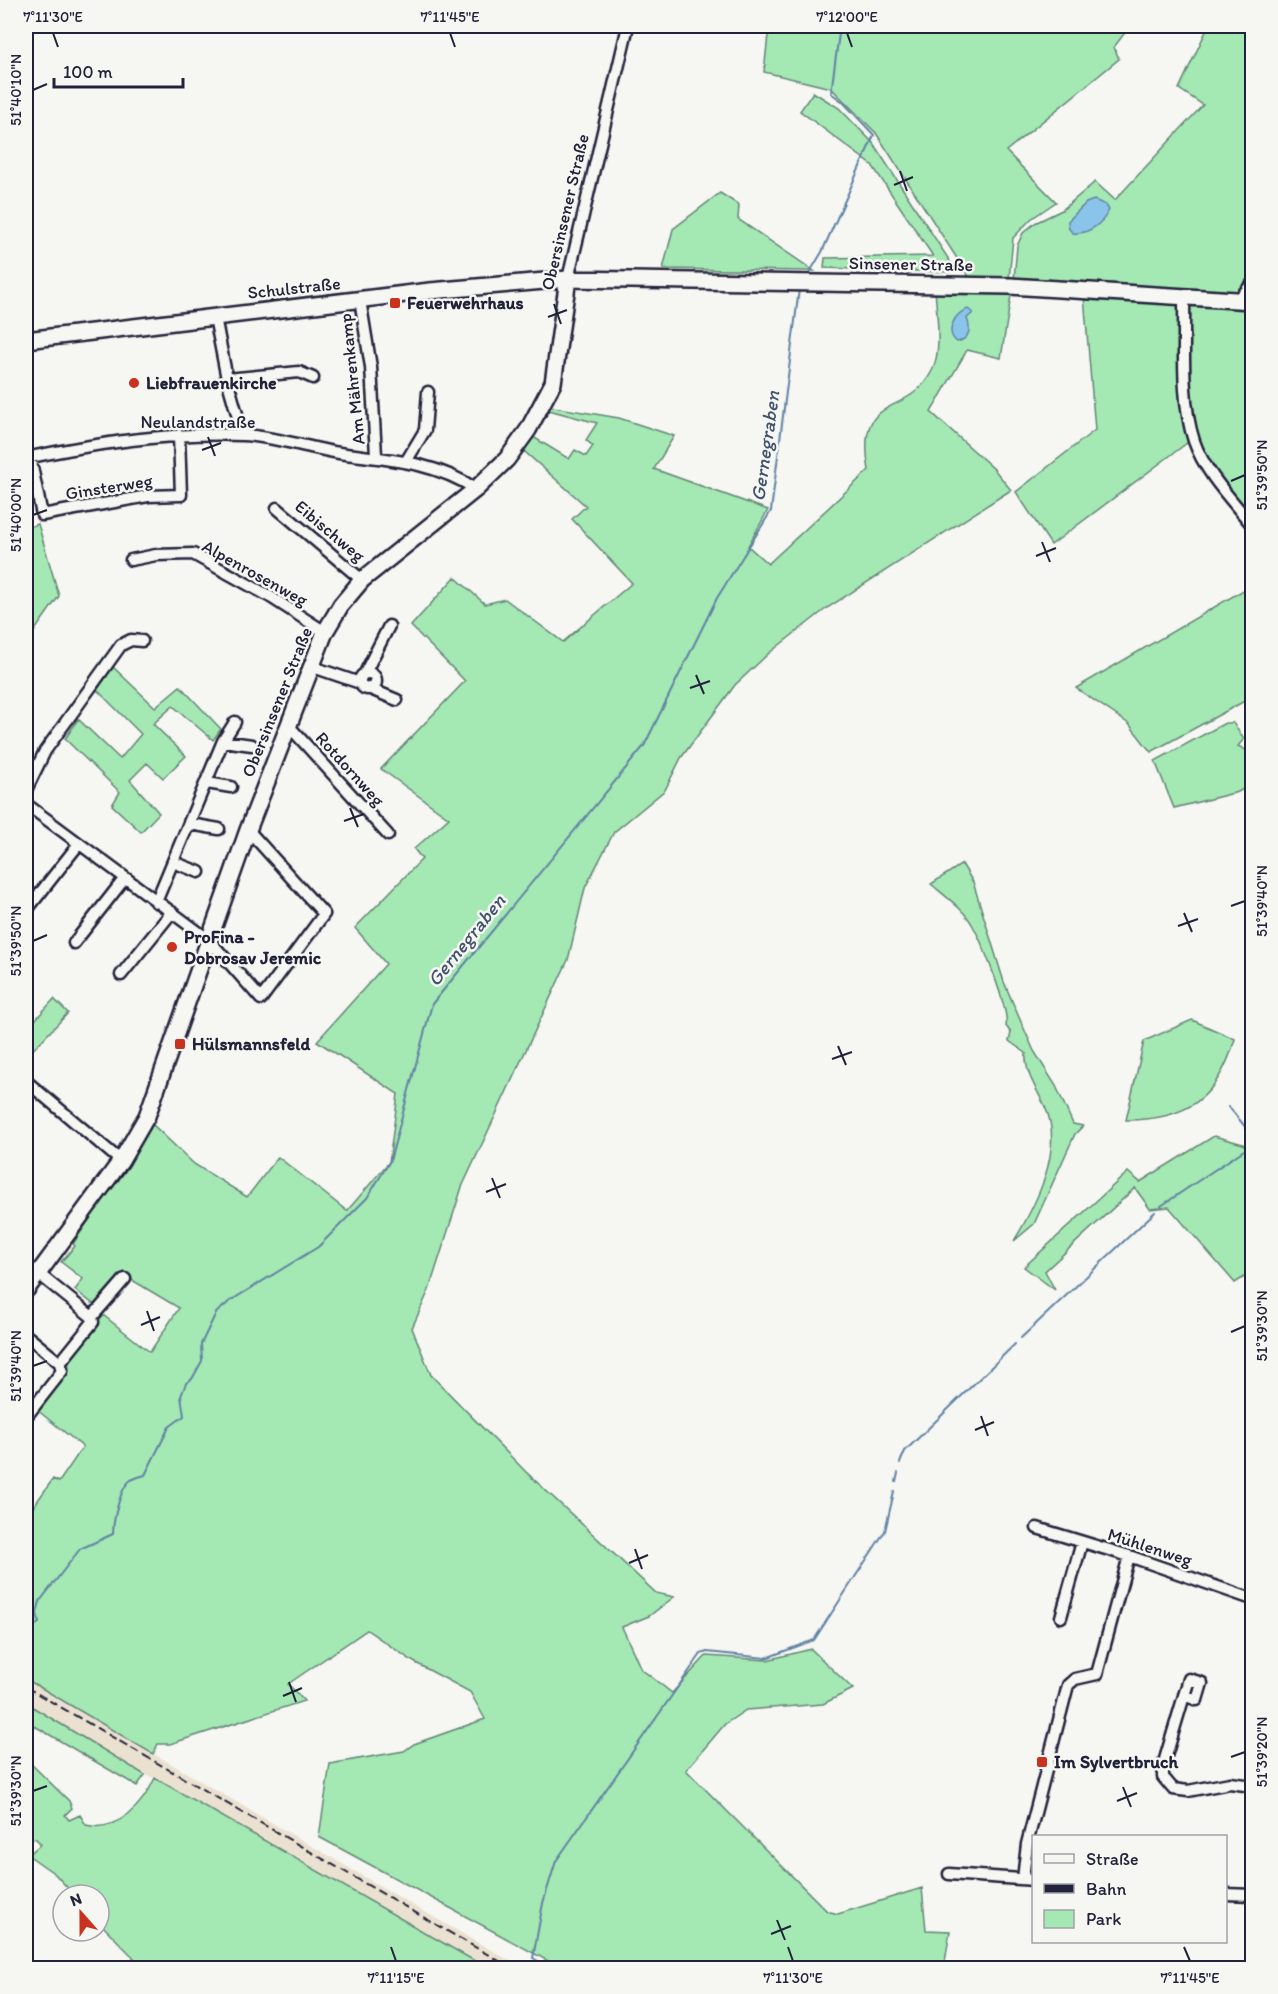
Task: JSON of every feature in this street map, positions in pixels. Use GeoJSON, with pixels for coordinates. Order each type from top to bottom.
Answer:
{"type":"FeatureCollection","features":[{"type":"Feature","properties":{"kind":"main road","name":"Sinsener Straße"},"geometry":{"type":"LineString","coordinates":[[568,279],[978,285],[1245,301]]}},
{"type":"Feature","properties":{"kind":"main road","name":"Schulstraße"},"geometry":{"type":"LineString","coordinates":[[26,340],[360,300],[568,279]]}},
{"type":"Feature","properties":{"kind":"main road","name":"Obersinsener Straße"},"geometry":{"type":"LineString","coordinates":[[26,1290],[121,1161],[147,1116],[248,830],[325,632],[341,605],[362,580],[476,489],[507,459],[528,430],[553,383],[568,279]]}},
{"type":"Feature","properties":{"kind":"street","name":"Obersinsener Straße"},"geometry":{"type":"LineString","coordinates":[[568,279],[628,26]]}},
{"type":"Feature","properties":{"kind":"street"},"geometry":{"type":"LineString","coordinates":[[1245,301],[1252,284]]}},
{"type":"Feature","properties":{"kind":"street"},"geometry":{"type":"LineString","coordinates":[[1184,297],[1188,402],[1194,440],[1219,484],[1252,525]]}},
{"type":"Feature","properties":{"kind":"street","name":"Am Mährenkamp"},"geometry":{"type":"LineString","coordinates":[[360,300],[371,367],[376,455]]}},
{"type":"Feature","properties":{"kind":"street"},"geometry":{"type":"LineString","coordinates":[[215,317],[226,379],[243,435]]}},
{"type":"Feature","properties":{"kind":"street"},"geometry":{"type":"LineString","coordinates":[[226,379],[299,372],[313,378]]}},
{"type":"Feature","properties":{"kind":"street"},"geometry":{"type":"LineString","coordinates":[[407,460],[425,430],[428,392]]}},
{"type":"Feature","properties":{"kind":"street","name":"Ginsterweg"},"geometry":{"type":"LineString","coordinates":[[28,458],[42,515],[148,496],[181,495],[179,435]]}},
{"type":"Feature","properties":{"kind":"street","name":"Neulandstraße"},"geometry":{"type":"LineString","coordinates":[[28,458],[146,436],[243,435],[346,454],[376,455],[407,460],[466,482],[476,489]]}},
{"type":"Feature","properties":{"kind":"street","name":"Eibischweg"},"geometry":{"type":"LineString","coordinates":[[277,508],[362,580]]}},
{"type":"Feature","properties":{"kind":"street","name":"Alpenrosenweg"},"geometry":{"type":"LineString","coordinates":[[130,560],[156,555],[193,554],[269,596],[325,632]]}},
{"type":"Feature","properties":{"kind":"street"},"geometry":{"type":"LineString","coordinates":[[365,682],[389,626]]}},
{"type":"Feature","properties":{"kind":"street"},"geometry":{"type":"LineString","coordinates":[[26,790],[45,751],[121,645],[131,640],[142,641]]}},
{"type":"Feature","properties":{"kind":"street"},"geometry":{"type":"LineString","coordinates":[[310,666],[365,682],[397,700]]}},
{"type":"Feature","properties":{"kind":"street"},"geometry":{"type":"LineString","coordinates":[[156,902],[224,741],[235,722]]}},
{"type":"Feature","properties":{"kind":"street","name":"Rotdornweg"},"geometry":{"type":"LineString","coordinates":[[288,725],[388,835]]}},
{"type":"Feature","properties":{"kind":"street"},"geometry":{"type":"LineString","coordinates":[[224,741],[252,746]]}},
{"type":"Feature","properties":{"kind":"street"},"geometry":{"type":"LineString","coordinates":[[207,783],[231,787]]}},
{"type":"Feature","properties":{"kind":"street"},"geometry":{"type":"LineString","coordinates":[[26,804],[209,940],[261,999],[324,914],[248,830]]}},
{"type":"Feature","properties":{"kind":"street"},"geometry":{"type":"LineString","coordinates":[[189,824],[219,829]]}},
{"type":"Feature","properties":{"kind":"street"},"geometry":{"type":"LineString","coordinates":[[26,911],[78,844]]}},
{"type":"Feature","properties":{"kind":"street"},"geometry":{"type":"LineString","coordinates":[[173,862],[199,872]]}},
{"type":"Feature","properties":{"kind":"street"},"geometry":{"type":"LineString","coordinates":[[74,943],[126,878]]}},
{"type":"Feature","properties":{"kind":"street"},"geometry":{"type":"LineString","coordinates":[[121,975],[171,912]]}},
{"type":"Feature","properties":{"kind":"street"},"geometry":{"type":"LineString","coordinates":[[26,1081],[121,1161]]}},
{"type":"Feature","properties":{"kind":"street"},"geometry":{"type":"LineString","coordinates":[[39,1274],[92,1317]]}},
{"type":"Feature","properties":{"kind":"street"},"geometry":{"type":"LineString","coordinates":[[60,1363],[93,1322],[92,1317],[125,1279]]}},
{"type":"Feature","properties":{"kind":"street"},"geometry":{"type":"LineString","coordinates":[[26,1335],[60,1363],[62,1371],[26,1417]]}},
{"type":"Feature","properties":{"kind":"street","name":"Mühlenweg"},"geometry":{"type":"LineString","coordinates":[[1037,1528],[1129,1556],[1252,1599]]}},
{"type":"Feature","properties":{"kind":"street"},"geometry":{"type":"LineString","coordinates":[[1061,1617],[1082,1542]]}},
{"type":"Feature","properties":{"kind":"street"},"geometry":{"type":"LineString","coordinates":[[948,1874],[1028,1880],[1027,1844],[1068,1685],[1075,1679],[1097,1674],[1129,1556]]}},
{"type":"Feature","properties":{"kind":"street"},"geometry":{"type":"LineString","coordinates":[[1184,1695],[1163,1766],[1163,1777],[1173,1789],[1188,1791],[1230,1783],[1252,1786]]}},
{"type":"Feature","properties":{"kind":"street"},"geometry":{"type":"LineString","coordinates":[[1227,1894],[1252,1895]]}},
{"type":"Feature","properties":{"kind":"shaded area"},"geometry":{"type":"Polygon","coordinates":[[[26,1679],[522,1968],[487,1968],[155,1778],[145,1775],[26,1703],[26,1679]]]}},
{"type":"Feature","properties":{"kind":"green space"},"geometry":{"type":"Polygon","coordinates":[[[769,26],[1130,26],[1114,47],[1119,59],[1006,151],[1056,202],[1031,219],[1013,238],[1009,279],[969,277],[876,133],[831,88],[764,72],[769,26]]]}},
{"type":"Feature","properties":{"kind":"green space"},"geometry":{"type":"Polygon","coordinates":[[[1199,26],[1252,26],[1252,279],[1238,295],[1014,280],[1017,246],[1023,233],[1035,223],[1062,210],[1095,182],[1115,200],[1203,105],[1179,89],[1206,31],[1199,26]]]}},
{"type":"Feature","properties":{"kind":"green space"},"geometry":{"type":"Polygon","coordinates":[[[813,92],[839,108],[873,143],[953,266],[950,272],[824,268],[825,258],[933,256],[872,165],[800,111],[813,92]]]}},
{"type":"Feature","properties":{"kind":"green space"},"geometry":{"type":"Polygon","coordinates":[[[720,193],[739,205],[738,219],[814,271],[663,269],[673,229],[720,193]]]}},
{"type":"Feature","properties":{"kind":"green space"},"geometry":{"type":"Polygon","coordinates":[[[935,288],[1012,289],[1001,358],[967,350],[931,412],[994,469],[1011,490],[827,608],[768,654],[735,685],[681,758],[665,790],[614,832],[585,888],[568,960],[462,1187],[429,1290],[412,1328],[431,1375],[526,1472],[656,1593],[674,1597],[649,1616],[622,1627],[641,1669],[672,1693],[706,1656],[767,1660],[811,1649],[853,1689],[823,1704],[746,1710],[725,1724],[686,1770],[827,1911],[838,1914],[922,1888],[926,1930],[950,1931],[944,1968],[561,1968],[319,1837],[330,1764],[404,1751],[414,1744],[485,1719],[470,1692],[414,1662],[367,1630],[288,1684],[304,1701],[170,1744],[158,1744],[153,1754],[26,1679],[26,1517],[53,1479],[59,1482],[83,1447],[37,1410],[69,1369],[68,1359],[103,1315],[150,1352],[179,1308],[122,1274],[96,1306],[75,1290],[83,1279],[61,1262],[75,1246],[73,1244],[152,1124],[194,1164],[247,1197],[278,1157],[347,1211],[389,1162],[398,1094],[317,1041],[386,964],[355,928],[422,859],[414,849],[449,818],[381,769],[465,681],[411,626],[455,577],[485,604],[505,599],[563,642],[632,583],[572,519],[586,506],[525,452],[522,445],[530,435],[569,459],[575,450],[586,456],[593,446],[586,440],[597,423],[545,409],[547,406],[619,418],[674,436],[654,469],[768,510],[748,546],[768,564],[869,470],[867,445],[869,427],[876,416],[909,396],[921,386],[932,371],[938,341],[935,288]]]}},
{"type":"Feature","properties":{"kind":"green space"},"geometry":{"type":"Polygon","coordinates":[[[1084,296],[1181,301],[1191,440],[1051,545],[1016,492],[1095,430],[1084,296]]]}},
{"type":"Feature","properties":{"kind":"green space"},"geometry":{"type":"Polygon","coordinates":[[[1189,302],[1252,306],[1252,525],[1200,454],[1188,402],[1189,302]]]}},
{"type":"Feature","properties":{"kind":"green space"},"geometry":{"type":"Polygon","coordinates":[[[38,524],[59,596],[26,643],[26,528],[38,524]]]}},
{"type":"Feature","properties":{"kind":"green space"},"geometry":{"type":"Polygon","coordinates":[[[1252,585],[1252,697],[1151,752],[1129,724],[1076,688],[1252,585]]]}},
{"type":"Feature","properties":{"kind":"green space"},"geometry":{"type":"Polygon","coordinates":[[[113,667],[155,707],[180,686],[221,729],[213,740],[173,706],[153,724],[186,756],[163,778],[147,763],[130,780],[159,813],[141,832],[112,805],[120,792],[65,739],[78,719],[120,759],[141,734],[97,690],[113,667]]]}},
{"type":"Feature","properties":{"kind":"green space"},"geometry":{"type":"Polygon","coordinates":[[[1225,723],[1233,723],[1244,739],[1238,746],[1252,753],[1252,784],[1238,792],[1174,808],[1155,761],[1225,723]]]}},
{"type":"Feature","properties":{"kind":"green space"},"geometry":{"type":"Polygon","coordinates":[[[962,864],[973,882],[1004,982],[1034,1051],[1056,1086],[1073,1124],[1083,1126],[1075,1134],[1034,1224],[1014,1241],[1045,1178],[1052,1142],[1051,1125],[1029,1074],[1026,1053],[1009,1041],[1011,1033],[1006,1026],[1000,992],[977,934],[965,914],[931,884],[962,864]]]}},
{"type":"Feature","properties":{"kind":"green space"},"geometry":{"type":"Polygon","coordinates":[[[54,999],[68,1013],[26,1057],[26,1030],[54,999]]]}},
{"type":"Feature","properties":{"kind":"green space"},"geometry":{"type":"Polygon","coordinates":[[[1192,1020],[1235,1039],[1219,1077],[1197,1102],[1183,1110],[1166,1116],[1126,1120],[1144,1041],[1192,1020]]]}},
{"type":"Feature","properties":{"kind":"green space"},"geometry":{"type":"Polygon","coordinates":[[[1214,1136],[1243,1144],[1252,1154],[1252,1272],[1235,1283],[1169,1207],[1150,1209],[1135,1188],[1045,1271],[1055,1290],[1024,1267],[1128,1172],[1140,1182],[1214,1136]]]}},
{"type":"Feature","properties":{"kind":"green space"},"geometry":{"type":"Polygon","coordinates":[[[26,1703],[145,1775],[137,1786],[26,1721],[26,1703]]]}},
{"type":"Feature","properties":{"kind":"green space"},"geometry":{"type":"Polygon","coordinates":[[[26,1759],[69,1801],[72,1808],[65,1815],[69,1820],[80,1815],[86,1825],[109,1825],[128,1814],[144,1797],[155,1778],[487,1968],[101,1968],[135,1959],[111,1934],[111,1883],[63,1883],[55,1874],[28,1855],[41,1844],[35,1838],[26,1844],[26,1759]]]}},
{"type":"Feature","properties":{"kind":"water"},"geometry":{"type":"Polygon","coordinates":[[[1094,200],[1106,205],[1109,210],[1106,215],[1099,224],[1089,230],[1073,233],[1069,229],[1068,221],[1086,203],[1094,200]]]}},
{"type":"Feature","properties":{"kind":"water"},"geometry":{"type":"Polygon","coordinates":[[[968,309],[973,313],[967,318],[969,326],[967,336],[957,342],[953,338],[951,328],[955,318],[968,309]]]}},
{"type":"Feature","properties":{"kind":"waterway","name":"Gernegraben"},"geometry":{"type":"LineString","coordinates":[[810,272],[822,252],[874,135],[843,102],[831,93],[840,26]]}},
{"type":"Feature","properties":{"kind":"waterway","name":"Gernegraben"},"geometry":{"type":"LineString","coordinates":[[26,1625],[34,1626],[39,1623],[37,1613],[40,1601],[80,1549],[113,1534],[120,1497],[127,1484],[145,1475],[169,1427],[184,1416],[181,1396],[186,1383],[192,1379],[202,1361],[201,1344],[216,1313],[230,1301],[318,1247],[367,1198],[390,1161],[432,1004],[644,746],[717,598],[771,511],[799,289]]}},
{"type":"Feature","properties":{"kind":"waterway"},"geometry":{"type":"LineString","coordinates":[[1229,1107],[1252,1135]]}},
{"type":"Feature","properties":{"kind":"waterway"},"geometry":{"type":"LineString","coordinates":[[1161,1206],[1244,1150]]}},
{"type":"Feature","properties":{"kind":"waterway"},"geometry":{"type":"LineString","coordinates":[[1021,1338],[1155,1212]]}},
{"type":"Feature","properties":{"kind":"waterway"},"geometry":{"type":"LineString","coordinates":[[900,1463],[905,1451],[1015,1344]]}},
{"type":"Feature","properties":{"kind":"waterway"},"geometry":{"type":"LineString","coordinates":[[896,1482],[898,1473]]}},
{"type":"Feature","properties":{"kind":"waterway"},"geometry":{"type":"LineString","coordinates":[[550,1968],[533,1958],[543,1903],[556,1861],[701,1654],[707,1652],[766,1658],[814,1640],[885,1531],[894,1492]]}},
{"type":"Feature","properties":{"kind":"waterway"},"geometry":{"type":"LineString","coordinates":[[26,1958],[34,1968]]}},
{"type":"Feature","properties":{"kind":"waterway"},"geometry":{"type":"LineString","coordinates":[[126,1968],[137,1968]]}},
{"type":"Feature","properties":{"kind":"railway"},"geometry":{"type":"LineString","coordinates":[[26,1687],[511,1968]]}},
{"type":"Feature","properties":{"kind":"place","name":"Feuerwehrhaus"},"geometry":{"type":"Point","coordinates":[395,303]}},
{"type":"Feature","properties":{"kind":"place","name":"Liebfrauenkirche"},"geometry":{"type":"Point","coordinates":[134,383]}},
{"type":"Feature","properties":{"kind":"place","name":"ProFina - Dobrosav Jeremic"},"geometry":{"type":"Point","coordinates":[172,947]}},
{"type":"Feature","properties":{"kind":"place","name":"Hülsmannsfeld"},"geometry":{"type":"Point","coordinates":[180,1044]}},
{"type":"Feature","properties":{"kind":"place","name":"Im Sylvertbruch"},"geometry":{"type":"Point","coordinates":[1042,1762]}}]}
